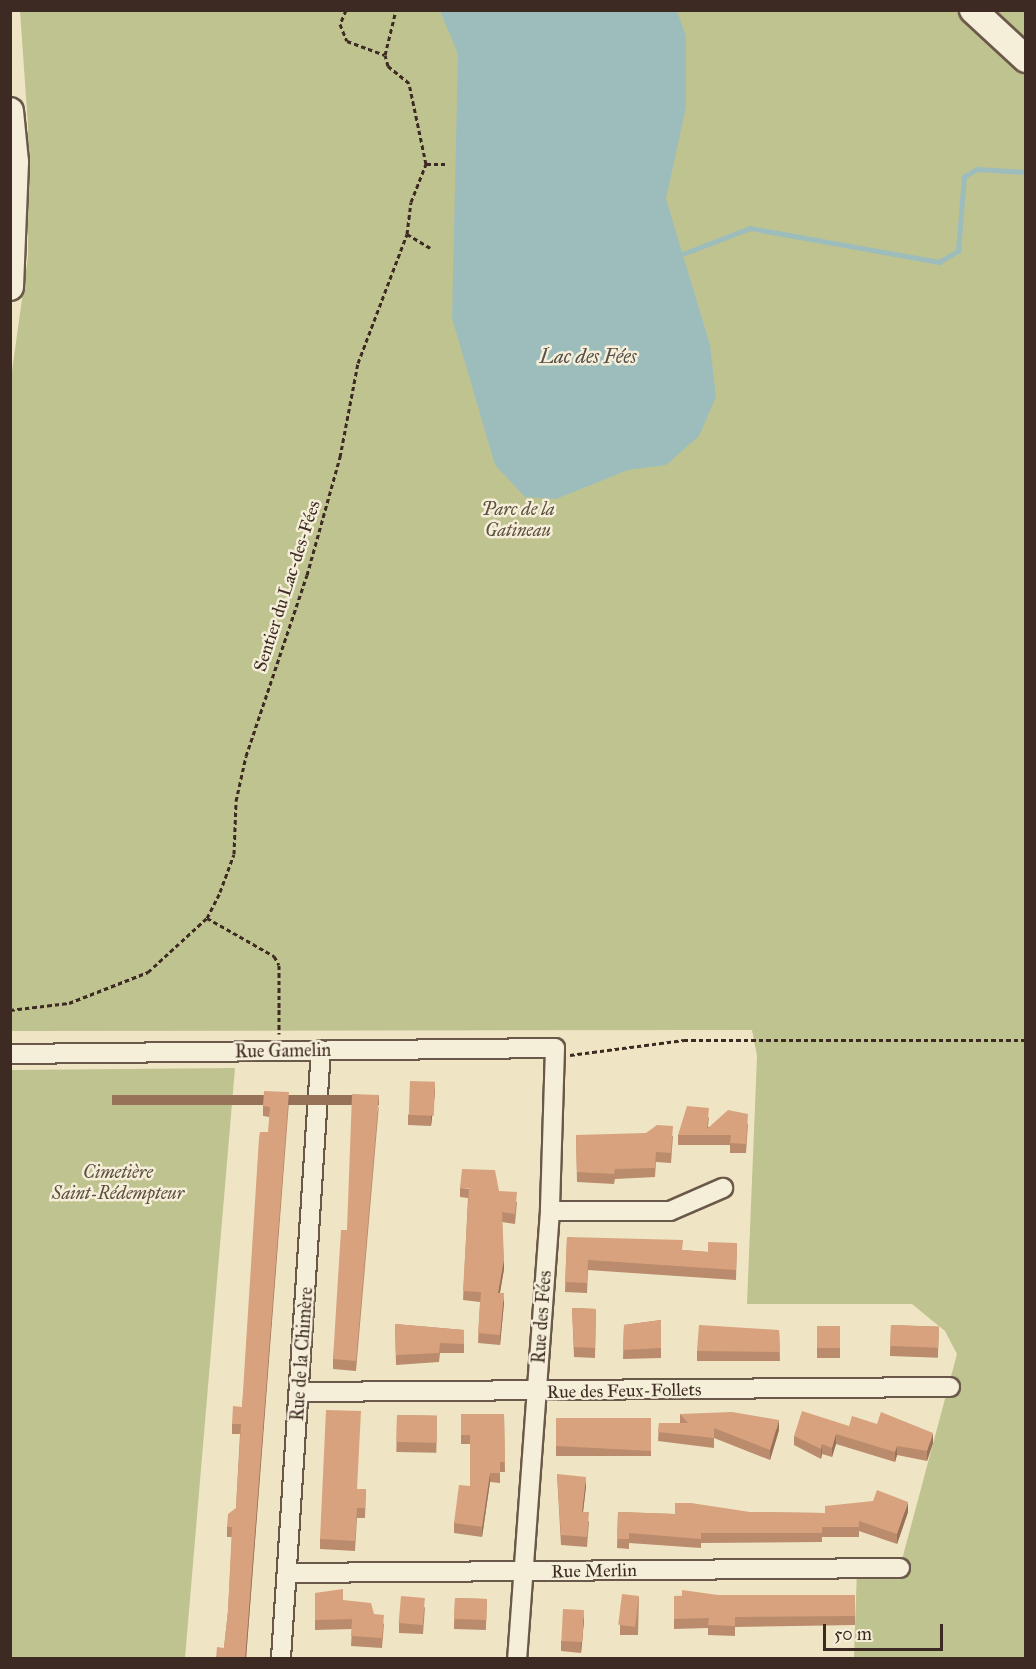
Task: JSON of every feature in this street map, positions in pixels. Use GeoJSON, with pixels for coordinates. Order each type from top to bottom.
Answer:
{"type":"FeatureCollection","features":[{"type":"Feature","properties":{"kind":"street"},"geometry":{"type":"LineString","coordinates":[[974,10],[1026,59]]}},
{"type":"Feature","properties":{"kind":"street"},"geometry":{"type":"LineString","coordinates":[[10,111],[15,162],[10,287]]}},
{"type":"Feature","properties":{"kind":"street","name":"Rue Gamelin"},"geometry":{"type":"LineString","coordinates":[[10,1054],[555,1048]]}},
{"type":"Feature","properties":{"kind":"street","name":"Rue des Fées"},"geometry":{"type":"LineString","coordinates":[[517,1659],[550,1211],[555,1048]]}},
{"type":"Feature","properties":{"kind":"street","name":"Rue de la Chimère"},"geometry":{"type":"LineString","coordinates":[[281,1659],[289,1573],[298,1392],[321,1050]]}},
{"type":"Feature","properties":{"kind":"street"},"geometry":{"type":"LineString","coordinates":[[550,1211],[670,1211],[723,1188]]}},
{"type":"Feature","properties":{"kind":"street","name":"Rue des Feux-Follets"},"geometry":{"type":"LineString","coordinates":[[298,1392],[537,1392],[950,1387]]}},
{"type":"Feature","properties":{"kind":"street","name":"Rue Merlin"},"geometry":{"type":"LineString","coordinates":[[289,1573],[900,1568]]}},
{"type":"Feature","properties":{"kind":"path"},"geometry":{"type":"LineString","coordinates":[[346,10],[340,24],[347,41],[385,55]]}},
{"type":"Feature","properties":{"kind":"path"},"geometry":{"type":"LineString","coordinates":[[396,10],[385,55],[388,66],[409,83],[426,164],[445,164]]}},
{"type":"Feature","properties":{"kind":"path","name":"Sentier du Lac-des-Fées"},"geometry":{"type":"LineString","coordinates":[[10,1010],[69,1003],[110,990],[148,972],[207,918],[234,854],[240,779],[291,610],[307,575],[337,468],[358,363],[407,234],[411,202],[426,164]]}},
{"type":"Feature","properties":{"kind":"path"},"geometry":{"type":"LineString","coordinates":[[407,234],[430,248]]}},
{"type":"Feature","properties":{"kind":"path"},"geometry":{"type":"LineString","coordinates":[[207,918],[274,956],[279,965],[279,1051]]}},
{"type":"Feature","properties":{"kind":"path"},"geometry":{"type":"LineString","coordinates":[[555,1048],[573,1056],[684,1040],[1026,1040]]}},
{"type":"Feature","properties":{"kind":"green space","name":"Parc de la Gatineau"},"geometry":{"type":"Polygon","coordinates":[[[20,11],[1025,11],[1025,1658],[854,1658],[857,1568],[900,1567],[957,1354],[945,1331],[912,1304],[747,1304],[757,1056],[752,1030],[11,1031],[10,385],[28,256],[28,126],[20,11]]]}},
{"type":"Feature","properties":{"kind":"green space","name":"Cimetière Saint-Rédempteur"},"geometry":{"type":"Polygon","coordinates":[[[235,1068],[185,1658],[11,1658],[11,1070],[235,1068]]]}},
{"type":"Feature","properties":{"kind":"water","name":"Lac des Fées"},"geometry":{"type":"Polygon","coordinates":[[[440,11],[677,11],[686,36],[686,107],[666,199],[710,345],[716,397],[699,436],[666,465],[628,470],[556,499],[525,497],[495,465],[452,318],[458,54],[440,11]]]}},
{"type":"Feature","properties":{"kind":"building"},"geometry":{"type":"Polygon","coordinates":[[[410,1081],[435,1082],[434,1116],[409,1115],[410,1081]]]}},
{"type":"Feature","properties":{"kind":"building"},"geometry":{"type":"Polygon","coordinates":[[[264,1091],[289,1092],[245,1659],[216,1659],[217,1647],[224,1648],[228,1611],[232,1527],[227,1527],[228,1514],[236,1508],[241,1424],[232,1424],[233,1406],[242,1407],[259,1138],[260,1132],[268,1132],[270,1107],[263,1106],[264,1091]]]}},
{"type":"Feature","properties":{"kind":"building"},"geometry":{"type":"Polygon","coordinates":[[[352,1094],[379,1095],[356,1361],[333,1359],[341,1230],[347,1230],[352,1094]]]}},
{"type":"Feature","properties":{"kind":"building"},"geometry":{"type":"Polygon","coordinates":[[[687,1106],[709,1108],[707,1129],[728,1110],[748,1114],[746,1144],[730,1143],[731,1135],[678,1135],[687,1106]]]}},
{"type":"Feature","properties":{"kind":"building"},"geometry":{"type":"Polygon","coordinates":[[[657,1125],[673,1126],[671,1153],[656,1152],[655,1168],[615,1169],[614,1174],[577,1172],[576,1135],[646,1133],[657,1125]]]}},
{"type":"Feature","properties":{"kind":"building"},"geometry":{"type":"Polygon","coordinates":[[[462,1169],[495,1170],[499,1191],[517,1192],[515,1214],[502,1212],[504,1259],[498,1293],[504,1293],[500,1335],[478,1333],[481,1292],[463,1291],[469,1188],[460,1188],[462,1169]]]}},
{"type":"Feature","properties":{"kind":"building"},"geometry":{"type":"Polygon","coordinates":[[[567,1237],[683,1240],[682,1250],[708,1252],[708,1242],[737,1243],[736,1270],[588,1260],[587,1283],[565,1282],[567,1237]]]}},
{"type":"Feature","properties":{"kind":"building"},"geometry":{"type":"Polygon","coordinates":[[[572,1308],[596,1309],[595,1348],[574,1347],[572,1308]]]}},
{"type":"Feature","properties":{"kind":"building"},"geometry":{"type":"Polygon","coordinates":[[[661,1320],[661,1348],[623,1350],[624,1325],[661,1320]]]}},
{"type":"Feature","properties":{"kind":"building"},"geometry":{"type":"Polygon","coordinates":[[[395,1324],[464,1330],[464,1344],[440,1343],[439,1353],[396,1355],[395,1324]]]}},
{"type":"Feature","properties":{"kind":"building"},"geometry":{"type":"Polygon","coordinates":[[[699,1325],[779,1330],[780,1352],[697,1351],[699,1325]]]}},
{"type":"Feature","properties":{"kind":"building"},"geometry":{"type":"Polygon","coordinates":[[[891,1325],[939,1327],[938,1348],[890,1346],[891,1325]]]}},
{"type":"Feature","properties":{"kind":"building"},"geometry":{"type":"Polygon","coordinates":[[[817,1326],[840,1326],[840,1348],[817,1348],[817,1326]]]}},
{"type":"Feature","properties":{"kind":"building"},"geometry":{"type":"Polygon","coordinates":[[[326,1410],[361,1411],[357,1489],[366,1489],[365,1508],[357,1508],[355,1541],[320,1539],[326,1410]]]}},
{"type":"Feature","properties":{"kind":"building"},"geometry":{"type":"Polygon","coordinates":[[[802,1411],[849,1426],[852,1416],[877,1424],[881,1412],[933,1433],[927,1451],[897,1446],[895,1452],[836,1434],[832,1448],[822,1444],[821,1449],[794,1436],[802,1411]]]}},
{"type":"Feature","properties":{"kind":"building"},"geometry":{"type":"Polygon","coordinates":[[[732,1412],[779,1420],[770,1450],[714,1428],[714,1438],[658,1432],[659,1423],[688,1423],[680,1414],[732,1412]]]}},
{"type":"Feature","properties":{"kind":"building"},"geometry":{"type":"Polygon","coordinates":[[[461,1414],[504,1414],[505,1462],[500,1462],[500,1473],[490,1473],[482,1527],[454,1523],[459,1485],[470,1486],[470,1435],[461,1435],[461,1414]]]}},
{"type":"Feature","properties":{"kind":"building"},"geometry":{"type":"Polygon","coordinates":[[[397,1415],[437,1416],[437,1443],[397,1442],[397,1415]]]}},
{"type":"Feature","properties":{"kind":"building"},"geometry":{"type":"Polygon","coordinates":[[[556,1418],[651,1418],[651,1451],[556,1446],[556,1418]]]}},
{"type":"Feature","properties":{"kind":"building"},"geometry":{"type":"Polygon","coordinates":[[[557,1474],[586,1477],[582,1512],[589,1512],[587,1537],[561,1535],[557,1474]]]}},
{"type":"Feature","properties":{"kind":"building"},"geometry":{"type":"Polygon","coordinates":[[[877,1490],[908,1502],[897,1534],[859,1521],[859,1527],[822,1527],[822,1533],[701,1533],[701,1539],[629,1533],[629,1539],[617,1539],[618,1512],[675,1514],[675,1503],[691,1503],[750,1512],[825,1513],[825,1506],[873,1501],[877,1490]]]}},
{"type":"Feature","properties":{"kind":"building"},"geometry":{"type":"Polygon","coordinates":[[[343,1589],[343,1600],[371,1603],[374,1614],[384,1615],[382,1638],[351,1636],[352,1619],[315,1620],[315,1593],[343,1589]]]}},
{"type":"Feature","properties":{"kind":"building"},"geometry":{"type":"Polygon","coordinates":[[[682,1590],[718,1595],[855,1595],[855,1616],[735,1617],[735,1626],[708,1625],[709,1618],[674,1619],[674,1596],[682,1596],[682,1590]]]}},
{"type":"Feature","properties":{"kind":"building"},"geometry":{"type":"Polygon","coordinates":[[[622,1594],[639,1596],[635,1627],[618,1625],[622,1594]]]}},
{"type":"Feature","properties":{"kind":"building"},"geometry":{"type":"Polygon","coordinates":[[[401,1596],[425,1598],[423,1625],[399,1623],[401,1596]]]}},
{"type":"Feature","properties":{"kind":"building"},"geometry":{"type":"Polygon","coordinates":[[[455,1598],[487,1599],[486,1620],[454,1619],[455,1598]]]}},
{"type":"Feature","properties":{"kind":"building"},"geometry":{"type":"Polygon","coordinates":[[[563,1609],[584,1610],[582,1642],[561,1641],[563,1609]]]}},
{"type":"Feature","properties":{"kind":"waterway"},"geometry":{"type":"LineString","coordinates":[[680,255],[750,228],[939,262],[958,251],[964,177],[977,169],[1026,172]]}}]}
